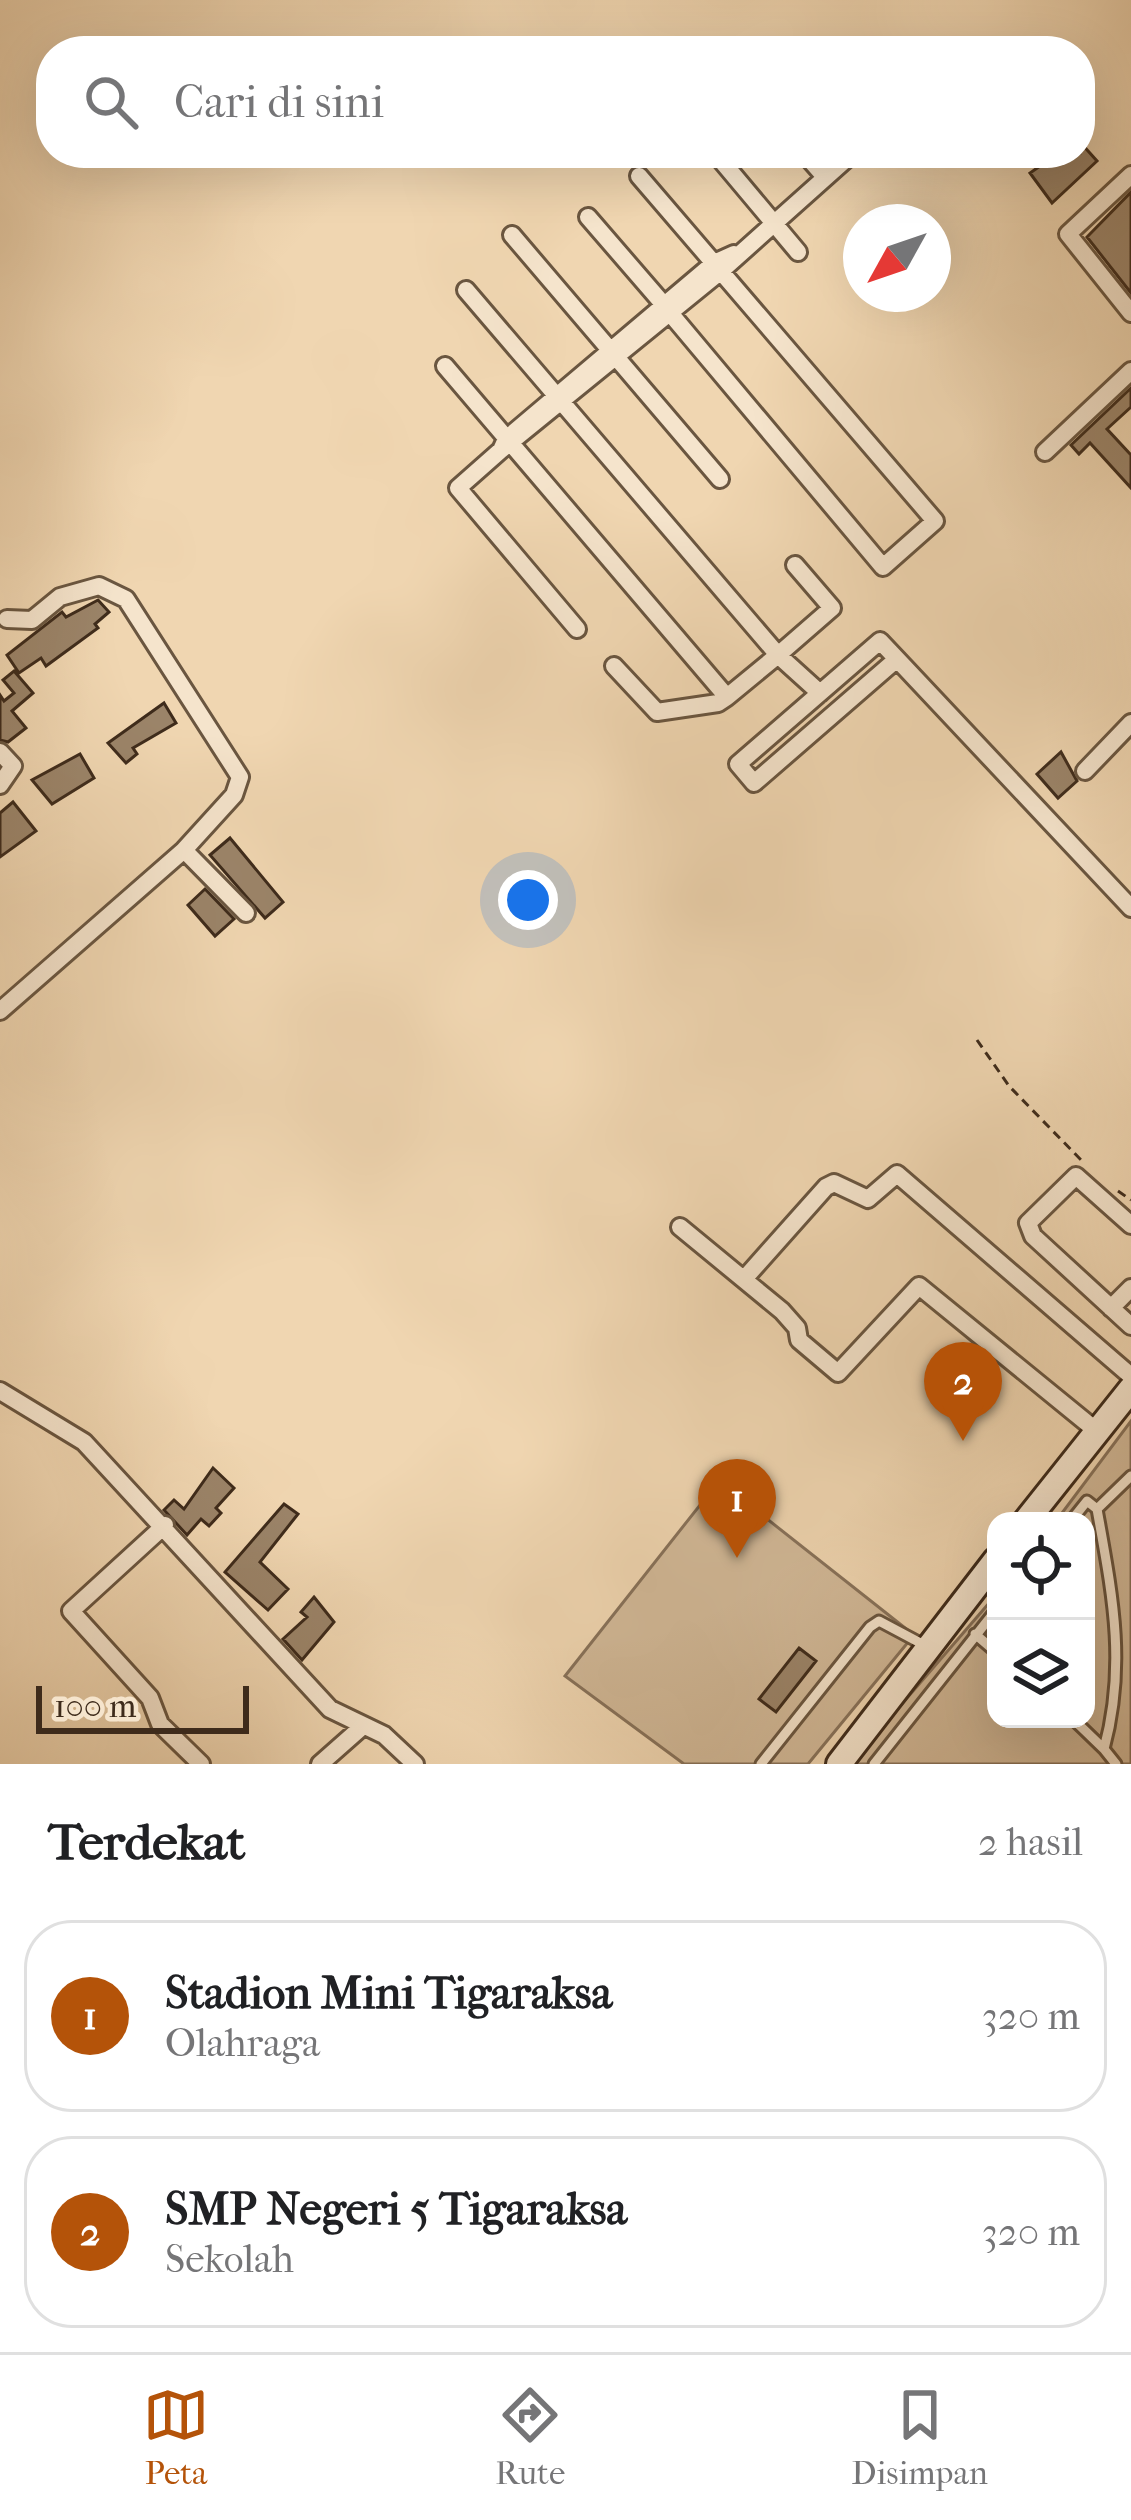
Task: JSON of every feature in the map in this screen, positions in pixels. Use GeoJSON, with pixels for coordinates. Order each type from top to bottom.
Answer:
{"type":"FeatureCollection","features":[{"type":"Feature","properties":{"kind":"street"},"geometry":{"type":"LineString","coordinates":[[728,168],[798,252]]}},
{"type":"Feature","properties":{"kind":"street"},"geometry":{"type":"LineString","coordinates":[[816,168],[824,177]]}},
{"type":"Feature","properties":{"kind":"street"},"geometry":{"type":"LineString","coordinates":[[577,629],[458,488],[835,168]]}},
{"type":"Feature","properties":{"kind":"street"},"geometry":{"type":"LineString","coordinates":[[1131,175],[1068,234],[1131,313]]}},
{"type":"Feature","properties":{"kind":"street"},"geometry":{"type":"LineString","coordinates":[[588,217],[883,567],[935,521],[639,176]]}},
{"type":"Feature","properties":{"kind":"street"},"geometry":{"type":"LineString","coordinates":[[512,235],[720,478]]}},
{"type":"Feature","properties":{"kind":"street"},"geometry":{"type":"LineString","coordinates":[[466,290],[778,655],[820,693]]}},
{"type":"Feature","properties":{"kind":"street"},"geometry":{"type":"LineString","coordinates":[[445,366],[506,445],[727,697]]}},
{"type":"Feature","properties":{"kind":"street"},"geometry":{"type":"LineString","coordinates":[[1045,452],[1131,370]]}},
{"type":"Feature","properties":{"kind":"street"},"geometry":{"type":"LineString","coordinates":[[614,666],[657,712],[718,704],[832,608],[795,566]]}},
{"type":"Feature","properties":{"kind":"street"},"geometry":{"type":"LineString","coordinates":[[0,1011],[212,824],[234,795],[240,777],[125,599],[99,586],[60,597],[32,620],[2,616]]}},
{"type":"Feature","properties":{"kind":"street"},"geometry":{"type":"LineString","coordinates":[[897,659],[754,783],[738,764],[880,641],[897,659],[1131,908]]}},
{"type":"Feature","properties":{"kind":"street"},"geometry":{"type":"LineString","coordinates":[[1085,771],[1131,723]]}},
{"type":"Feature","properties":{"kind":"street"},"geometry":{"type":"LineString","coordinates":[[0,752],[13,766],[0,785]]}},
{"type":"Feature","properties":{"kind":"street"},"geometry":{"type":"LineString","coordinates":[[184,850],[246,913]]}},
{"type":"Feature","properties":{"kind":"street"},"geometry":{"type":"LineString","coordinates":[[745,1278],[826,1187],[840,1185],[868,1199],[897,1174],[1131,1376]]}},
{"type":"Feature","properties":{"kind":"street"},"geometry":{"type":"LineString","coordinates":[[1131,1225],[1076,1176],[1028,1223],[1033,1236],[1131,1326]]}},
{"type":"Feature","properties":{"kind":"street"},"geometry":{"type":"LineString","coordinates":[[680,1227],[745,1278],[793,1323],[802,1342],[838,1373],[912,1290],[926,1288],[1098,1432]]}},
{"type":"Feature","properties":{"kind":"street"},"geometry":{"type":"LineString","coordinates":[[1111,1308],[1131,1288]]}},
{"type":"Feature","properties":{"kind":"street"},"geometry":{"type":"LineString","coordinates":[[1033,1512],[1131,1389]]}},
{"type":"Feature","properties":{"kind":"street"},"geometry":{"type":"LineString","coordinates":[[0,1391],[74,1434],[165,1525],[330,1709],[384,1735],[415,1764]]}},
{"type":"Feature","properties":{"kind":"street"},"geometry":{"type":"LineString","coordinates":[[165,1525],[71,1611],[150,1698],[160,1724],[201,1764]]}},
{"type":"Feature","properties":{"kind":"street"},"geometry":{"type":"LineString","coordinates":[[839,1764],[987,1572]]}},
{"type":"Feature","properties":{"kind":"street"},"geometry":{"type":"LineString","coordinates":[[320,1764],[363,1726]]}},
{"type":"Feature","properties":{"kind":"lane"},"geometry":{"type":"LineString","coordinates":[[1097,1509],[1131,1476]]}},
{"type":"Feature","properties":{"kind":"lane"},"geometry":{"type":"LineString","coordinates":[[1078,1512],[1087,1501],[1097,1509],[1116,1602],[1119,1663],[1104,1748]]}},
{"type":"Feature","properties":{"kind":"lane"},"geometry":{"type":"LineString","coordinates":[[874,1764],[987,1620]]}},
{"type":"Feature","properties":{"kind":"lane"},"geometry":{"type":"LineString","coordinates":[[761,1764],[879,1621],[931,1648]]}},
{"type":"Feature","properties":{"kind":"lane"},"geometry":{"type":"LineString","coordinates":[[975,1634],[987,1644]]}},
{"type":"Feature","properties":{"kind":"lane"},"geometry":{"type":"LineString","coordinates":[[1083,1728],[1116,1764]]}},
{"type":"Feature","properties":{"kind":"path"},"geometry":{"type":"LineString","coordinates":[[977,1040],[1009,1087],[1095,1173]]}},
{"type":"Feature","properties":{"kind":"path"},"geometry":{"type":"LineString","coordinates":[[1112,1186],[1131,1201]]}},
{"type":"Feature","properties":{"kind":"shaded area"},"geometry":{"type":"Polygon","coordinates":[[[1131,1421],[1131,1764],[850,1764],[987,1605],[987,1728],[1095,1728],[1095,1512],[1063,1512],[1131,1421]]]}},
{"type":"Feature","properties":{"kind":"shaded area"},"geometry":{"type":"Polygon","coordinates":[[[719,1481],[914,1635],[808,1764],[684,1764],[565,1676],[719,1481]]]}},
{"type":"Feature","properties":{"kind":"building"},"geometry":{"type":"Polygon","coordinates":[[[1037,168],[1090,168],[1052,203],[1030,173],[1037,168]]]}},
{"type":"Feature","properties":{"kind":"building"},"geometry":{"type":"Polygon","coordinates":[[[1131,192],[1131,293],[1087,237],[1131,192]]]}},
{"type":"Feature","properties":{"kind":"building"},"geometry":{"type":"Polygon","coordinates":[[[1131,388],[1131,407],[1107,429],[1131,455],[1131,488],[1090,443],[1079,454],[1071,445],[1131,388]]]}},
{"type":"Feature","properties":{"kind":"building"},"geometry":{"type":"Polygon","coordinates":[[[98,600],[109,612],[95,624],[98,628],[46,666],[41,658],[19,673],[7,655],[62,612],[66,617],[98,600]]]}},
{"type":"Feature","properties":{"kind":"building"},"geometry":{"type":"Polygon","coordinates":[[[14,671],[33,693],[12,711],[26,728],[8,742],[0,740],[0,695],[4,701],[14,693],[3,680],[14,671]]]}},
{"type":"Feature","properties":{"kind":"building"},"geometry":{"type":"Polygon","coordinates":[[[164,703],[176,723],[133,748],[137,754],[126,763],[108,743],[164,703]]]}},
{"type":"Feature","properties":{"kind":"building"},"geometry":{"type":"Polygon","coordinates":[[[1061,752],[1077,781],[1058,798],[1037,774],[1061,752]]]}},
{"type":"Feature","properties":{"kind":"building"},"geometry":{"type":"Polygon","coordinates":[[[80,754],[94,778],[52,804],[32,780],[80,754]]]}},
{"type":"Feature","properties":{"kind":"building"},"geometry":{"type":"Polygon","coordinates":[[[13,802],[36,831],[0,857],[0,813],[13,802]]]}},
{"type":"Feature","properties":{"kind":"building"},"geometry":{"type":"Polygon","coordinates":[[[230,838],[283,902],[265,918],[210,855],[230,838]]]}},
{"type":"Feature","properties":{"kind":"building"},"geometry":{"type":"Polygon","coordinates":[[[205,889],[234,919],[215,936],[188,905],[205,889]]]}},
{"type":"Feature","properties":{"kind":"building"},"geometry":{"type":"Polygon","coordinates":[[[213,1468],[234,1488],[216,1508],[221,1513],[209,1526],[201,1519],[187,1535],[164,1510],[174,1500],[184,1509],[213,1468]]]}},
{"type":"Feature","properties":{"kind":"building"},"geometry":{"type":"Polygon","coordinates":[[[284,1504],[298,1514],[260,1562],[288,1589],[268,1610],[225,1572],[284,1504]]]}},
{"type":"Feature","properties":{"kind":"building"},"geometry":{"type":"Polygon","coordinates":[[[314,1597],[334,1622],[302,1660],[283,1639],[307,1617],[301,1612],[314,1597]]]}},
{"type":"Feature","properties":{"kind":"building"},"geometry":{"type":"Polygon","coordinates":[[[799,1648],[816,1661],[776,1712],[759,1699],[799,1648]]]}},
{"type":"Feature","properties":{"kind":"place","name":"SMP Negeri 5 Tigaraksa"},"geometry":{"type":"Point","coordinates":[963,1441]}},
{"type":"Feature","properties":{"kind":"place","name":"Stadion Mini Tigaraksa"},"geometry":{"type":"Point","coordinates":[737,1558]}}]}
